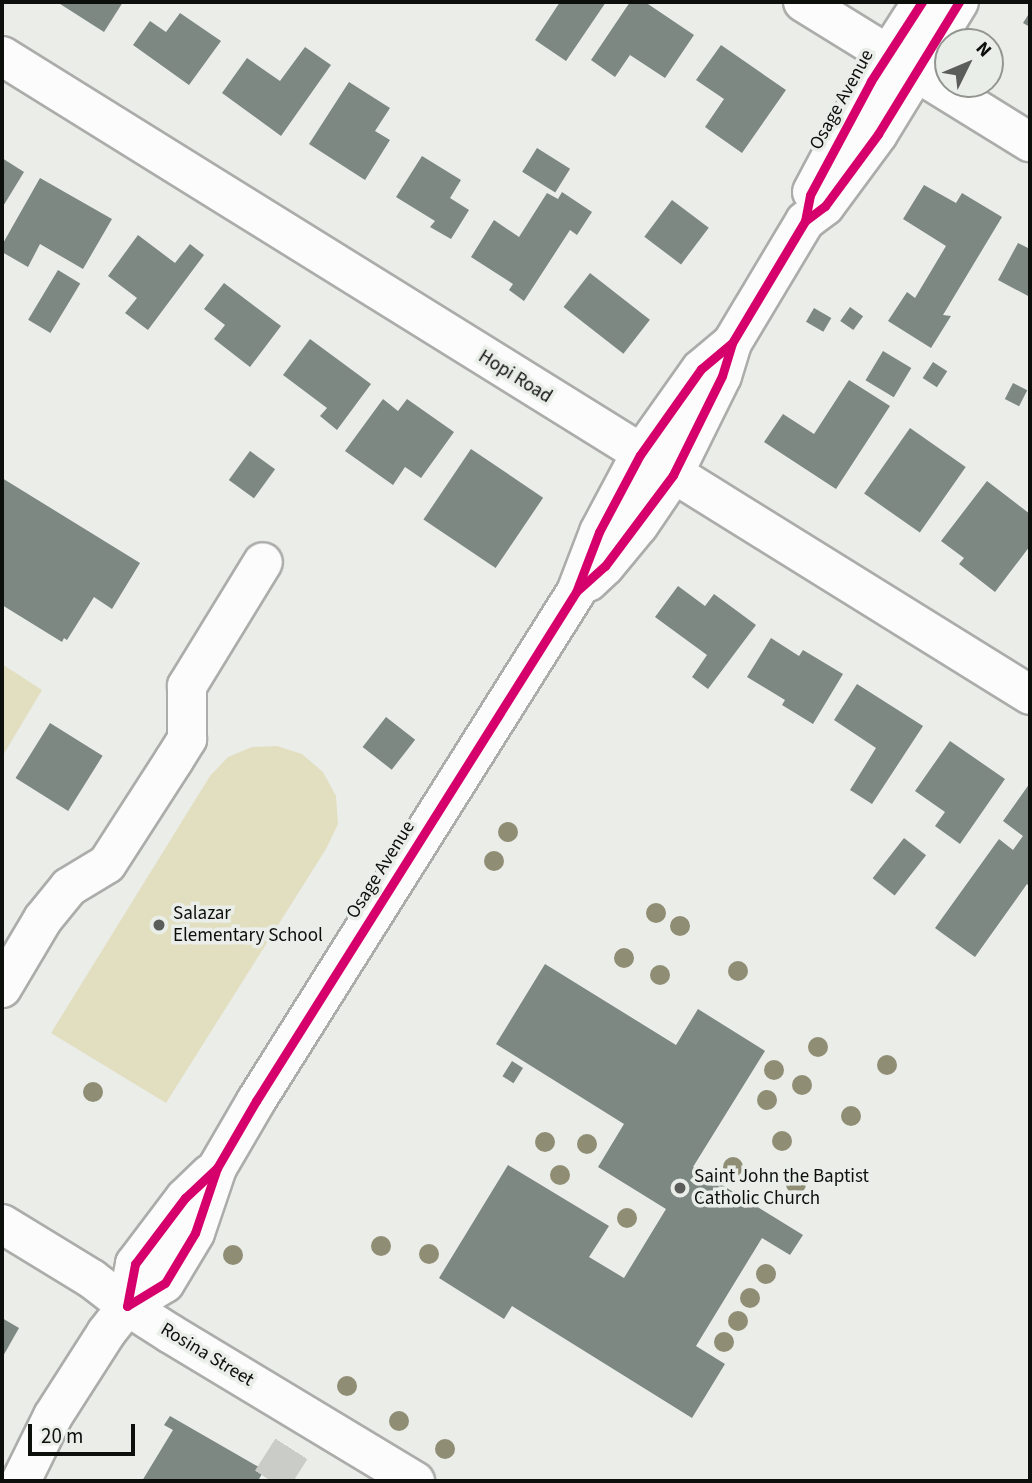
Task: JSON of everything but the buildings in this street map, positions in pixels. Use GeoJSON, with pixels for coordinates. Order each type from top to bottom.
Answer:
{"type":"FeatureCollection","features":[{"type":"Feature","properties":{"kind":"street"},"geometry":{"type":"LineString","coordinates":[[803,2],[1030,142]]}},
{"type":"Feature","properties":{"kind":"street","name":"Osage Avenue"},"geometry":{"type":"LineString","coordinates":[[576,592],[605,566],[673,475],[722,376],[732,342],[806,221],[817,215],[878,134],[922,2]]}},
{"type":"Feature","properties":{"kind":"street","name":"Osage Avenue"},"geometry":{"type":"LineString","coordinates":[[902,63],[959,2]]}},
{"type":"Feature","properties":{"kind":"street","name":"Hopi Road"},"geometry":{"type":"LineString","coordinates":[[2,56],[1030,695]]}},
{"type":"Feature","properties":{"kind":"street","name":"Osage Avenue"},"geometry":{"type":"LineString","coordinates":[[21,1481],[53,1416],[127,1306],[165,1283],[195,1233],[217,1168],[576,592],[599,532],[640,455],[701,369],[732,342]]}},
{"type":"Feature","properties":{"kind":"street"},"geometry":{"type":"LineString","coordinates":[[2,988],[43,919],[69,887],[107,863],[174,761],[187,739],[187,686],[263,562]]}},
{"type":"Feature","properties":{"kind":"street","name":"Rosina Street"},"geometry":{"type":"LineString","coordinates":[[2,1224],[92,1279],[127,1306],[415,1481]]}},
{"type":"Feature","properties":{"kind":"shaded area"},"geometry":{"type":"Polygon","coordinates":[[[2,664],[42,690],[2,757],[2,664]]]}},
{"type":"Feature","properties":{"kind":"shaded area"},"geometry":{"type":"Polygon","coordinates":[[[277,746],[302,754],[323,772],[336,796],[338,824],[326,849],[166,1103],[51,1033],[210,776],[228,757],[252,747],[277,746]]]}},
{"type":"Feature","properties":{"kind":"tunnel"},"geometry":{"type":"LineString","coordinates":[[271,1481],[311,1418]]}},
{"type":"Feature","properties":{"kind":"cycle path"},"geometry":{"type":"LineString","coordinates":[[805,221],[810,195],[871,81],[922,2]]}},
{"type":"Feature","properties":{"kind":"cycle path"},"geometry":{"type":"LineString","coordinates":[[578,590],[605,566],[673,475],[722,376],[732,343],[805,221],[825,206],[878,134],[959,2]]}},
{"type":"Feature","properties":{"kind":"cycle path"},"geometry":{"type":"LineString","coordinates":[[127,1306],[165,1283],[195,1233],[217,1168],[256,1101],[576,592],[599,532],[640,455],[701,369],[732,343]]}},
{"type":"Feature","properties":{"kind":"cycle path"},"geometry":{"type":"LineString","coordinates":[[127,1306],[135,1264],[185,1198],[217,1168]]}},
{"type":"Feature","properties":{"kind":"place","name":"Salazar Elementary School"},"geometry":{"type":"Point","coordinates":[159,925]}},
{"type":"Feature","properties":{"kind":"place","name":"Saint John the Baptist Catholic Church"},"geometry":{"type":"Point","coordinates":[680,1188]}}]}
